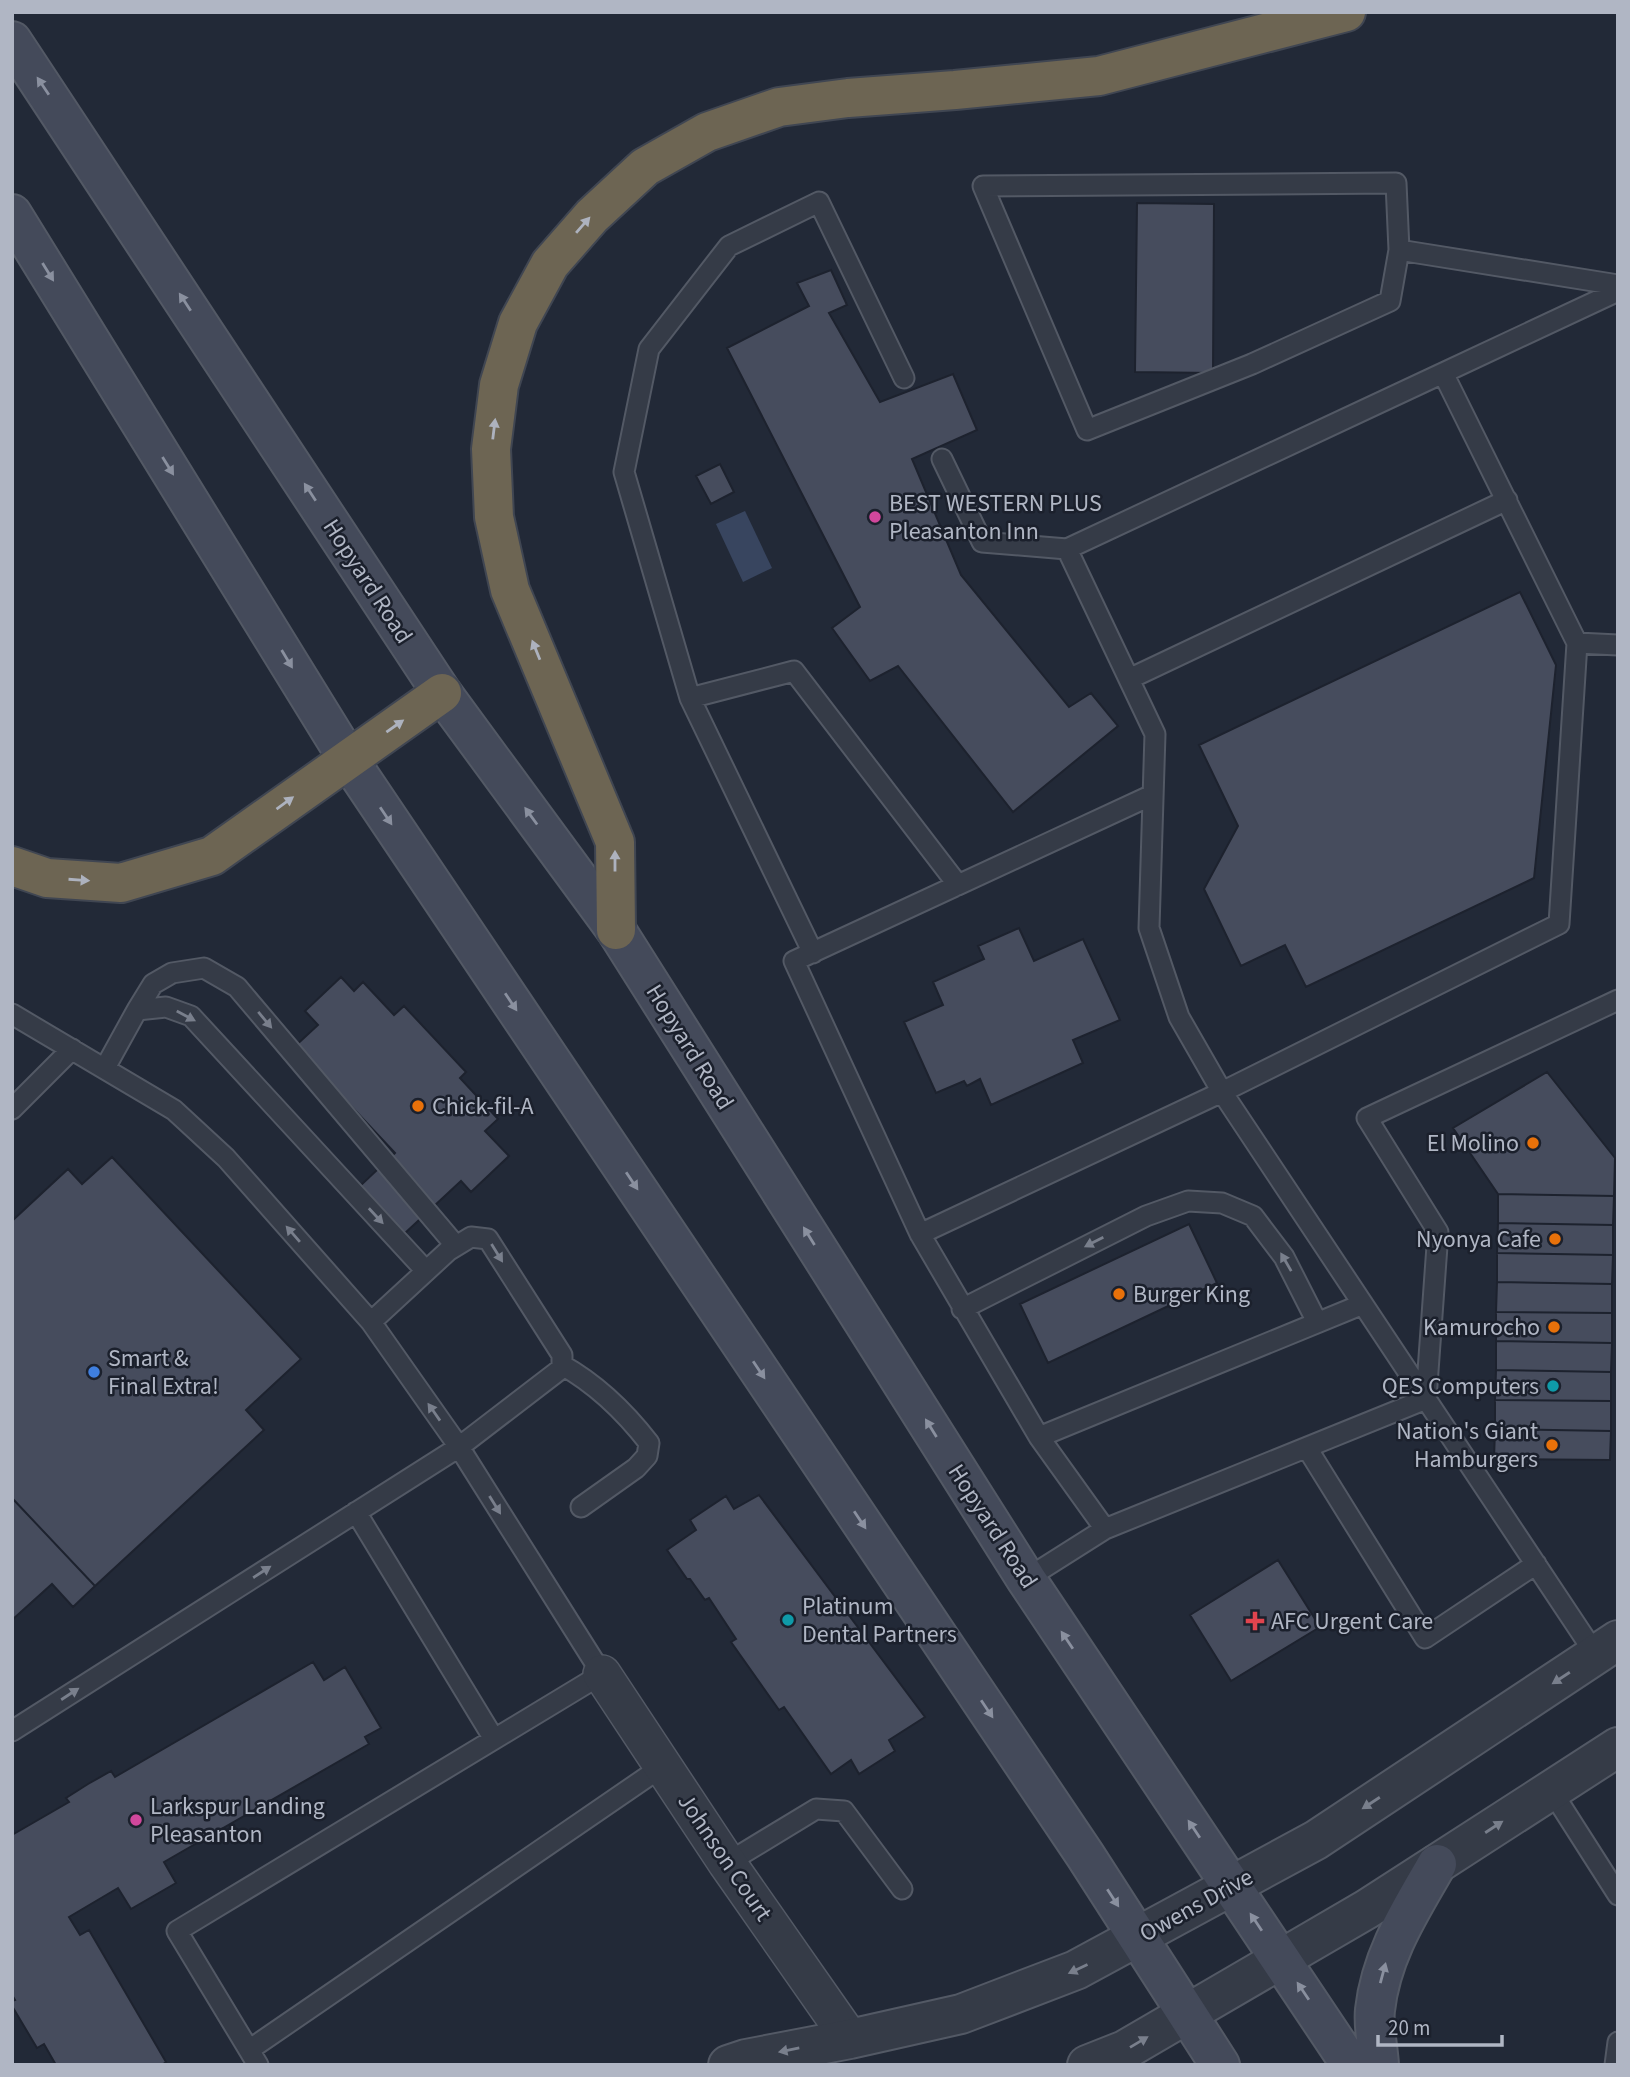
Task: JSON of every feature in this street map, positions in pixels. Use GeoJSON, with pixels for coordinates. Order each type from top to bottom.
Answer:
{"type":"FeatureCollection","features":[{"type":"Feature","properties":{"kind":"highway"},"geometry":{"type":"LineString","coordinates":[[615,930],[615,842],[510,590],[494,517],[491,449],[499,384],[518,323],[550,264],[592,215],[645,167],[707,132],[779,107],[848,98],[1099,76],[1346,12]]}},
{"type":"Feature","properties":{"kind":"highway"},"geometry":{"type":"LineString","coordinates":[[12,866],[47,878],[121,883],[212,856],[442,693]]}},
{"type":"Feature","properties":{"kind":"main road","name":"Hopyard Road"},"geometry":{"type":"LineString","coordinates":[[12,41],[442,693],[615,930],[1026,1579],[1351,2065]]}},
{"type":"Feature","properties":{"kind":"main road"},"geometry":{"type":"LineString","coordinates":[[12,214],[348,759],[1138,1937],[1220,2065]]}},
{"type":"Feature","properties":{"kind":"main road"},"geometry":{"type":"LineString","coordinates":[[1379,2065],[1374,2012],[1381,1978],[1391,1947],[1437,1864]]}},
{"type":"Feature","properties":{"kind":"street","name":"Owens Drive"},"geometry":{"type":"LineString","coordinates":[[728,2065],[961,2014],[1076,1970],[1316,1840],[1607,1648]]}},
{"type":"Feature","properties":{"kind":"street","name":"Johnson Court"},"geometry":{"type":"LineString","coordinates":[[602,1674],[727,1863],[850,2039]]}},
{"type":"Feature","properties":{"kind":"street"},"geometry":{"type":"LineString","coordinates":[[1087,2065],[1125,2050],[1367,1909],[1618,1747]]}},
{"type":"Feature","properties":{"kind":"lane"},"geometry":{"type":"LineString","coordinates":[[1396,183],[1399,250],[1391,301],[1252,364],[1087,430],[983,186],[1396,183]]}},
{"type":"Feature","properties":{"kind":"lane"},"geometry":{"type":"LineString","coordinates":[[813,953],[690,698],[624,472],[649,349],[729,246],[819,202],[904,378]]}},
{"type":"Feature","properties":{"kind":"lane"},"geometry":{"type":"LineString","coordinates":[[1399,250],[1618,285]]}},
{"type":"Feature","properties":{"kind":"lane"},"geometry":{"type":"LineString","coordinates":[[942,459],[982,542],[1067,549],[1618,291]]}},
{"type":"Feature","properties":{"kind":"lane"},"geometry":{"type":"LineString","coordinates":[[920,1234],[1222,1092],[1559,924],[1577,643],[1443,373]]}},
{"type":"Feature","properties":{"kind":"lane"},"geometry":{"type":"LineString","coordinates":[[1129,679],[1507,499]]}},
{"type":"Feature","properties":{"kind":"lane"},"geometry":{"type":"LineString","coordinates":[[1067,549],[1155,734],[1149,928],[1179,1017],[1222,1092],[1536,1564],[1607,1648]]}},
{"type":"Feature","properties":{"kind":"lane"},"geometry":{"type":"LineString","coordinates":[[1577,643],[1618,645]]}},
{"type":"Feature","properties":{"kind":"lane"},"geometry":{"type":"LineString","coordinates":[[690,698],[794,671],[958,885]]}},
{"type":"Feature","properties":{"kind":"lane"},"geometry":{"type":"LineString","coordinates":[[1105,1529],[1039,1437],[920,1234],[794,961],[1152,795]]}},
{"type":"Feature","properties":{"kind":"lane"},"geometry":{"type":"LineString","coordinates":[[105,1068],[153,984],[173,973],[204,968],[237,987],[456,1245]]}},
{"type":"Feature","properties":{"kind":"lane"},"geometry":{"type":"LineString","coordinates":[[1426,1399],[1438,1232],[1367,1118],[1618,1000]]}},
{"type":"Feature","properties":{"kind":"lane"},"geometry":{"type":"LineString","coordinates":[[137,1010],[166,1007],[191,1016],[426,1271]]}},
{"type":"Feature","properties":{"kind":"lane"},"geometry":{"type":"LineString","coordinates":[[12,1014],[174,1110],[226,1158],[371,1322],[459,1447],[602,1674],[177,1931],[254,2058],[663,1766]]}},
{"type":"Feature","properties":{"kind":"lane"},"geometry":{"type":"LineString","coordinates":[[12,1109],[72,1049]]}},
{"type":"Feature","properties":{"kind":"lane"},"geometry":{"type":"LineString","coordinates":[[962,1309],[1146,1216],[1188,1201],[1222,1203],[1253,1216],[1284,1257],[1317,1322]]}},
{"type":"Feature","properties":{"kind":"lane"},"geometry":{"type":"LineString","coordinates":[[12,1731],[459,1447],[562,1368],[562,1355],[488,1239],[471,1237],[456,1245],[371,1322]]}},
{"type":"Feature","properties":{"kind":"lane"},"geometry":{"type":"LineString","coordinates":[[1039,1437],[1363,1304]]}},
{"type":"Feature","properties":{"kind":"lane"},"geometry":{"type":"LineString","coordinates":[[562,1365],[586,1378],[635,1424],[649,1443],[647,1456],[636,1468],[581,1507]]}},
{"type":"Feature","properties":{"kind":"lane"},"geometry":{"type":"LineString","coordinates":[[1026,1579],[1105,1529],[1426,1399]]}},
{"type":"Feature","properties":{"kind":"lane"},"geometry":{"type":"LineString","coordinates":[[1307,1448],[1425,1638],[1536,1564]]}},
{"type":"Feature","properties":{"kind":"lane"},"geometry":{"type":"LineString","coordinates":[[356,1511],[494,1739]]}},
{"type":"Feature","properties":{"kind":"lane"},"geometry":{"type":"LineString","coordinates":[[1551,1790],[1618,1895]]}},
{"type":"Feature","properties":{"kind":"lane"},"geometry":{"type":"LineString","coordinates":[[727,1863],[816,1809],[844,1811],[902,1889]]}},
{"type":"Feature","properties":{"kind":"lane"},"geometry":{"type":"LineString","coordinates":[[1615,2065],[1618,2042]]}},
{"type":"Feature","properties":{"kind":"water"},"geometry":{"type":"Polygon","coordinates":[[[745,511],[772,568],[743,582],[716,524],[745,511]]]}},
{"type":"Feature","properties":{"kind":"building"},"geometry":{"type":"Polygon","coordinates":[[[1137,203],[1214,204],[1213,373],[1135,372],[1137,203]]]}},
{"type":"Feature","properties":{"kind":"building","name":"BEST WESTERN PLUS Pleasanton Inn"},"geometry":{"type":"Polygon","coordinates":[[[831,270],[847,305],[829,313],[880,402],[953,374],[977,430],[912,459],[961,575],[1069,707],[1091,693],[1118,726],[1013,812],[898,666],[870,681],[832,628],[860,607],[727,348],[809,306],[797,283],[831,270]]]}},
{"type":"Feature","properties":{"kind":"building"},"geometry":{"type":"Polygon","coordinates":[[[720,464],[734,492],[711,504],[696,476],[720,464]]]}},
{"type":"Feature","properties":{"kind":"building"},"geometry":{"type":"Polygon","coordinates":[[[1520,592],[1556,665],[1534,878],[1306,987],[1285,945],[1241,966],[1204,889],[1238,826],[1199,745],[1520,592]]]}},
{"type":"Feature","properties":{"kind":"building"},"geometry":{"type":"Polygon","coordinates":[[[1019,928],[1034,961],[1083,939],[1120,1020],[1073,1040],[1083,1063],[991,1105],[980,1079],[967,1086],[964,1081],[936,1093],[904,1022],[943,1005],[933,982],[984,959],[978,946],[1019,928]]]}},
{"type":"Feature","properties":{"kind":"building","name":"Chick-fil-A"},"geometry":{"type":"Polygon","coordinates":[[[341,977],[354,991],[363,982],[394,1015],[404,1006],[466,1072],[460,1078],[498,1119],[485,1131],[509,1156],[471,1192],[461,1181],[404,1234],[360,1186],[395,1153],[336,1090],[292,1049],[318,1025],[305,1011],[341,977]]]}},
{"type":"Feature","properties":{"kind":"building","name":"El Molino"},"geometry":{"type":"Polygon","coordinates":[[[1547,1072],[1615,1158],[1614,1196],[1498,1194],[1453,1128],[1547,1072]]]}},
{"type":"Feature","properties":{"kind":"building"},"geometry":{"type":"Polygon","coordinates":[[[112,1157],[301,1359],[246,1410],[264,1430],[95,1586],[12,1498],[12,1221],[68,1169],[82,1184],[112,1157]]]}},
{"type":"Feature","properties":{"kind":"building"},"geometry":{"type":"Polygon","coordinates":[[[1498,1194],[1614,1196],[1613,1225],[1498,1223],[1498,1194]]]}},
{"type":"Feature","properties":{"kind":"building","name":"Nyonya Cafe"},"geometry":{"type":"Polygon","coordinates":[[[1498,1223],[1613,1225],[1613,1255],[1497,1253],[1498,1223]]]}},
{"type":"Feature","properties":{"kind":"building","name":"Burger King"},"geometry":{"type":"Polygon","coordinates":[[[1189,1224],[1217,1283],[1048,1363],[1020,1304],[1189,1224]]]}},
{"type":"Feature","properties":{"kind":"building"},"geometry":{"type":"Polygon","coordinates":[[[1497,1253],[1613,1255],[1612,1284],[1497,1282],[1497,1253]]]}},
{"type":"Feature","properties":{"kind":"building"},"geometry":{"type":"Polygon","coordinates":[[[1497,1282],[1612,1284],[1612,1313],[1496,1312],[1497,1282]]]}},
{"type":"Feature","properties":{"kind":"building","name":"Kamurocho"},"geometry":{"type":"Polygon","coordinates":[[[1496,1312],[1612,1313],[1612,1343],[1496,1341],[1496,1312]]]}},
{"type":"Feature","properties":{"kind":"building"},"geometry":{"type":"Polygon","coordinates":[[[1496,1341],[1612,1343],[1611,1372],[1496,1370],[1496,1341]]]}},
{"type":"Feature","properties":{"kind":"building","name":"QES Computers"},"geometry":{"type":"Polygon","coordinates":[[[1496,1370],[1611,1372],[1611,1401],[1495,1400],[1496,1370]]]}},
{"type":"Feature","properties":{"kind":"building"},"geometry":{"type":"Polygon","coordinates":[[[1495,1400],[1611,1401],[1611,1431],[1495,1429],[1495,1400]]]}},
{"type":"Feature","properties":{"kind":"building","name":"Nation's Giant Hamburgers"},"geometry":{"type":"Polygon","coordinates":[[[1495,1429],[1611,1431],[1610,1460],[1494,1459],[1495,1429]]]}},
{"type":"Feature","properties":{"kind":"building","name":"Platinum Dental Partners"},"geometry":{"type":"Polygon","coordinates":[[[759,1495],[925,1717],[889,1740],[895,1751],[859,1774],[851,1760],[831,1774],[784,1707],[779,1710],[731,1642],[736,1639],[709,1598],[705,1600],[667,1550],[696,1530],[690,1520],[726,1496],[734,1509],[759,1495]]]}},
{"type":"Feature","properties":{"kind":"building"},"geometry":{"type":"Polygon","coordinates":[[[12,1498],[95,1586],[73,1607],[52,1584],[12,1620],[12,1498]]]}},
{"type":"Feature","properties":{"kind":"building","name":"AFC Urgent Care"},"geometry":{"type":"Polygon","coordinates":[[[1278,1560],[1320,1627],[1231,1681],[1190,1615],[1278,1560]]]}},
{"type":"Feature","properties":{"kind":"building"},"geometry":{"type":"Polygon","coordinates":[[[313,1662],[324,1680],[345,1667],[381,1728],[365,1737],[369,1744],[164,1862],[176,1883],[131,1909],[118,1888],[69,1917],[80,1935],[89,1930],[166,2062],[162,2065],[56,2065],[44,2044],[37,2048],[12,2006],[12,2001],[15,2000],[12,1995],[12,1835],[69,1802],[66,1798],[88,1784],[111,1771],[115,1777],[313,1662]]]}},
{"type":"Feature","properties":{"kind":"place","name":"BEST WESTERN PLUS Pleasanton Inn"},"geometry":{"type":"Point","coordinates":[875,517]}},
{"type":"Feature","properties":{"kind":"place","name":"Chick-fil-A"},"geometry":{"type":"Point","coordinates":[418,1106]}},
{"type":"Feature","properties":{"kind":"place","name":"El Molino"},"geometry":{"type":"Point","coordinates":[1533,1143]}},
{"type":"Feature","properties":{"kind":"place","name":"Nyonya Cafe"},"geometry":{"type":"Point","coordinates":[1555,1239]}},
{"type":"Feature","properties":{"kind":"place","name":"Burger King"},"geometry":{"type":"Point","coordinates":[1119,1294]}},
{"type":"Feature","properties":{"kind":"place","name":"Kamurocho"},"geometry":{"type":"Point","coordinates":[1554,1327]}},
{"type":"Feature","properties":{"kind":"place","name":"Smart & Final Extra!"},"geometry":{"type":"Point","coordinates":[94,1372]}},
{"type":"Feature","properties":{"kind":"place","name":"QES Computers"},"geometry":{"type":"Point","coordinates":[1553,1386]}},
{"type":"Feature","properties":{"kind":"place","name":"Nation's Giant Hamburgers"},"geometry":{"type":"Point","coordinates":[1552,1445]}},
{"type":"Feature","properties":{"kind":"place","name":"Platinum Dental Partners"},"geometry":{"type":"Point","coordinates":[788,1620]}},
{"type":"Feature","properties":{"kind":"place","name":"AFC Urgent Care"},"geometry":{"type":"Point","coordinates":[1255,1621]}},
{"type":"Feature","properties":{"kind":"place","name":"Larkspur Landing Pleasanton"},"geometry":{"type":"Point","coordinates":[136,1820]}}]}
